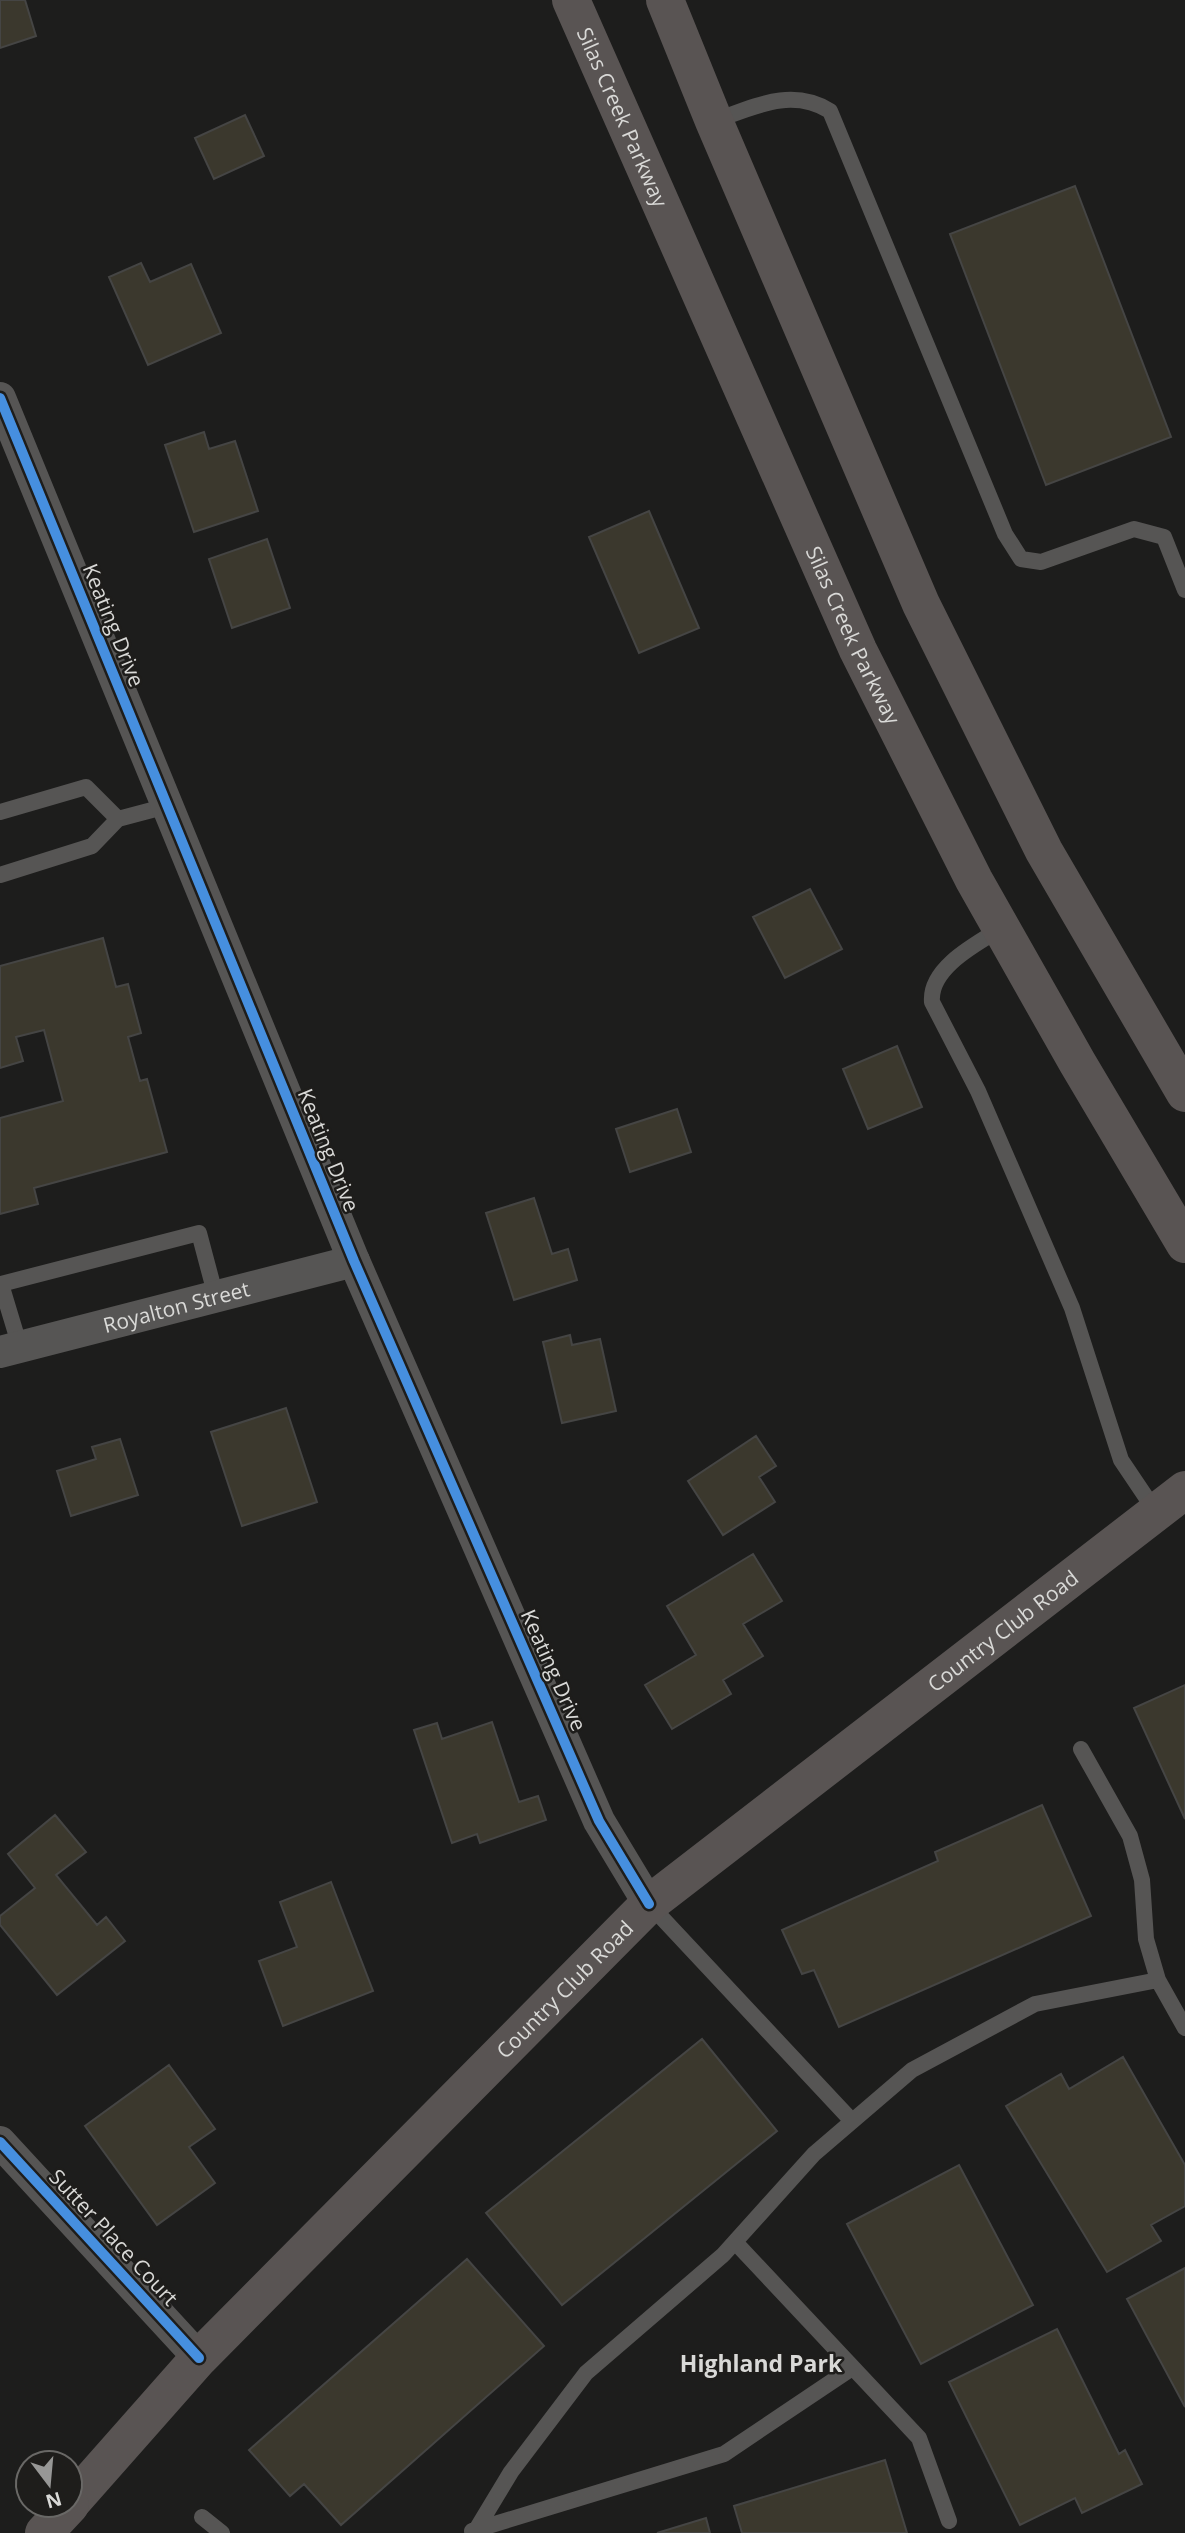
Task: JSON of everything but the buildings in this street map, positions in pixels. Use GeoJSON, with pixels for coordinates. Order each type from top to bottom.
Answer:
{"type":"FeatureCollection","features":[{"type":"Feature","properties":{"kind":"main road","name":"Silas Creek Parkway"},"geometry":{"type":"LineString","coordinates":[[570,0],[858,650],[1002,928],[1077,1062],[1185,1244]]}},
{"type":"Feature","properties":{"kind":"main road"},"geometry":{"type":"LineString","coordinates":[[665,0],[714,121],[921,604],[1044,851],[1185,1093]]}},
{"type":"Feature","properties":{"kind":"main road","name":"Country Club Road"},"geometry":{"type":"LineString","coordinates":[[84,2489],[199,2358],[649,1904],[1170,1501]]}},
{"type":"Feature","properties":{"kind":"main road","name":"Country Club Road"},"geometry":{"type":"LineString","coordinates":[[44,2533],[57,2519]]}},
{"type":"Feature","properties":{"kind":"street","name":"Keating Drive"},"geometry":{"type":"LineString","coordinates":[[0,398],[354,1261],[598,1821],[649,1904]]}},
{"type":"Feature","properties":{"kind":"street","name":"Royalton Street"},"geometry":{"type":"LineString","coordinates":[[10,1350],[354,1261]]}},
{"type":"Feature","properties":{"kind":"street","name":"Sutter Place Court"},"geometry":{"type":"LineString","coordinates":[[0,2142],[199,2358]]}},
{"type":"Feature","properties":{"kind":"lane"},"geometry":{"type":"LineString","coordinates":[[714,121],[772,100],[813,100],[830,111],[1005,534],[1021,559],[1041,562],[1134,529],[1164,537],[1185,590]]}},
{"type":"Feature","properties":{"kind":"lane"},"geometry":{"type":"LineString","coordinates":[[0,812],[86,787],[118,819]]}},
{"type":"Feature","properties":{"kind":"lane"},"geometry":{"type":"LineString","coordinates":[[0,876],[92,846],[118,819],[167,806]]}},
{"type":"Feature","properties":{"kind":"lane"},"geometry":{"type":"LineString","coordinates":[[1002,928],[973,946],[937,978],[931,991],[932,1002],[978,1091],[1072,1308],[1121,1460],[1170,1501]]}},
{"type":"Feature","properties":{"kind":"lane"},"geometry":{"type":"LineString","coordinates":[[10,1350],[1,1284],[14,1280],[199,1233],[216,1297]]}},
{"type":"Feature","properties":{"kind":"lane"},"geometry":{"type":"LineString","coordinates":[[1081,1749],[1130,1836],[1142,1880],[1146,1939],[1158,1980],[1185,2028]]}},
{"type":"Feature","properties":{"kind":"lane"},"geometry":{"type":"LineString","coordinates":[[649,1904],[852,2121]]}},
{"type":"Feature","properties":{"kind":"lane"},"geometry":{"type":"LineString","coordinates":[[471,2531],[511,2472],[586,2373],[735,2242],[814,2154],[912,2070],[1035,2004],[1158,1980]]}},
{"type":"Feature","properties":{"kind":"lane"},"geometry":{"type":"LineString","coordinates":[[735,2242],[919,2438],[949,2521]]}},
{"type":"Feature","properties":{"kind":"lane"},"geometry":{"type":"LineString","coordinates":[[471,2531],[724,2454],[852,2368]]}},
{"type":"Feature","properties":{"kind":"lane"},"geometry":{"type":"LineString","coordinates":[[202,2517],[222,2533]]}},
{"type":"Feature","properties":{"kind":"cycle path"},"geometry":{"type":"LineString","coordinates":[[0,398],[354,1261],[599,1821],[649,1904]]}},
{"type":"Feature","properties":{"kind":"cycle path"},"geometry":{"type":"LineString","coordinates":[[0,2142],[199,2358]]}},
{"type":"Feature","properties":{"kind":"district","name":"Highland Park"},"geometry":{"type":"Point","coordinates":[761,2363]}}]}
